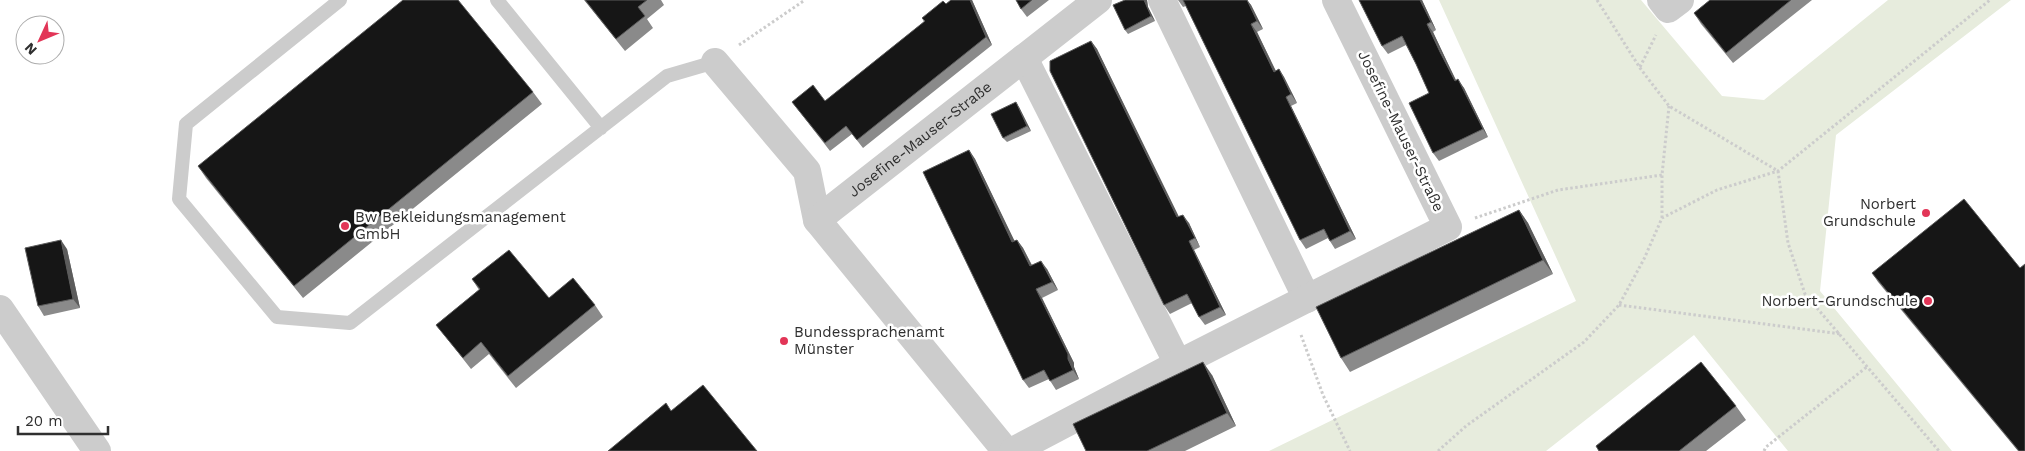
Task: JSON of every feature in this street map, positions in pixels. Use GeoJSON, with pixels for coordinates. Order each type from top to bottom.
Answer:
{"type":"FeatureCollection","features":[{"type":"Feature","properties":{"kind":"street","name":"Josefine-Mauser-Straße"},"geometry":{"type":"LineString","coordinates":[[817,220],[1098,0]]}},
{"type":"Feature","properties":{"kind":"street"},"geometry":{"type":"LineString","coordinates":[[1162,0],[1299,303]]}},
{"type":"Feature","properties":{"kind":"street","name":"Josefine-Mauser-Straße"},"geometry":{"type":"LineString","coordinates":[[1012,451],[1178,364],[1448,227],[1336,0]]}},
{"type":"Feature","properties":{"kind":"street"},"geometry":{"type":"LineString","coordinates":[[1024,58],[1178,364]]}},
{"type":"Feature","properties":{"kind":"street"},"geometry":{"type":"LineString","coordinates":[[715,62],[807,171],[817,220],[1006,451]]}},
{"type":"Feature","properties":{"kind":"street"},"geometry":{"type":"LineString","coordinates":[[0,309],[97,451]]}},
{"type":"Feature","properties":{"kind":"lane"},"geometry":{"type":"LineString","coordinates":[[340,0],[186,124],[179,199],[277,317],[350,323],[668,76],[715,62]]}},
{"type":"Feature","properties":{"kind":"lane"},"geometry":{"type":"LineString","coordinates":[[498,0],[601,128]]}},
{"type":"Feature","properties":{"kind":"path"},"geometry":{"type":"LineString","coordinates":[[1596,0],[1640,68],[1669,106],[1778,171]]}},
{"type":"Feature","properties":{"kind":"path"},"geometry":{"type":"LineString","coordinates":[[1662,218],[1717,190],[1778,171],[1990,0]]}},
{"type":"Feature","properties":{"kind":"path"},"geometry":{"type":"LineString","coordinates":[[715,62],[802,1]]}},
{"type":"Feature","properties":{"kind":"path"},"geometry":{"type":"LineString","coordinates":[[1640,68],[1670,3]]}},
{"type":"Feature","properties":{"kind":"path"},"geometry":{"type":"LineString","coordinates":[[1438,451],[1466,426],[1584,342],[1619,306],[1644,259],[1662,218],[1662,175],[1669,106]]}},
{"type":"Feature","properties":{"kind":"path"},"geometry":{"type":"LineString","coordinates":[[1778,171],[1788,243],[1805,294],[1939,451]]}},
{"type":"Feature","properties":{"kind":"path"},"geometry":{"type":"LineString","coordinates":[[1448,227],[1558,190],[1662,175]]}},
{"type":"Feature","properties":{"kind":"path"},"geometry":{"type":"LineString","coordinates":[[1299,303],[1323,395],[1350,451]]}},
{"type":"Feature","properties":{"kind":"path"},"geometry":{"type":"LineString","coordinates":[[1619,306],[1841,334]]}},
{"type":"Feature","properties":{"kind":"path"},"geometry":{"type":"LineString","coordinates":[[1764,451],[1766,447],[1868,366]]}},
{"type":"Feature","properties":{"kind":"shaded area"},"geometry":{"type":"Polygon","coordinates":[[[1439,0],[1641,0],[1722,96],[1764,100],[1888,0],[2011,0],[1836,135],[1820,291],[1952,451],[1788,451],[1694,335],[1546,451],[1269,451],[1576,301],[1439,0]]]}},
{"type":"Feature","properties":{"kind":"building"},"geometry":{"type":"Polygon","coordinates":[[[403,0],[458,0],[533,92],[294,286],[198,166],[403,0]]]}},
{"type":"Feature","properties":{"kind":"building"},"geometry":{"type":"Polygon","coordinates":[[[585,0],[647,0],[638,7],[645,16],[616,39],[585,0]]]}},
{"type":"Feature","properties":{"kind":"building"},"geometry":{"type":"Polygon","coordinates":[[[951,0],[970,0],[986,37],[857,140],[846,126],[825,143],[792,102],[813,85],[825,101],[925,21],[922,18],[943,1],[946,4],[951,0]]]}},
{"type":"Feature","properties":{"kind":"building"},"geometry":{"type":"Polygon","coordinates":[[[1016,0],[1032,0],[1021,9],[1016,0]]]}},
{"type":"Feature","properties":{"kind":"building"},"geometry":{"type":"Polygon","coordinates":[[[1125,0],[1144,0],[1151,16],[1125,30],[1113,5],[1125,0]]]}},
{"type":"Feature","properties":{"kind":"building"},"geometry":{"type":"Polygon","coordinates":[[[1183,0],[1247,0],[1257,21],[1251,24],[1274,72],[1279,69],[1291,94],[1286,97],[1350,231],[1330,241],[1324,229],[1300,240],[1183,0]]]}},
{"type":"Feature","properties":{"kind":"building"},"geometry":{"type":"Polygon","coordinates":[[[1359,0],[1420,0],[1431,22],[1427,24],[1440,52],[1455,81],[1458,79],[1483,129],[1433,153],[1409,103],[1429,93],[1416,64],[1402,36],[1382,46],[1359,0]]]}},
{"type":"Feature","properties":{"kind":"building"},"geometry":{"type":"Polygon","coordinates":[[[1710,0],[1791,0],[1726,53],[1694,13],[1710,0]]]}},
{"type":"Feature","properties":{"kind":"building"},"geometry":{"type":"Polygon","coordinates":[[[1091,41],[1177,217],[1183,215],[1195,238],[1189,241],[1220,307],[1199,317],[1187,294],[1164,305],[1050,71],[1050,61],[1091,41]]]}},
{"type":"Feature","properties":{"kind":"building"},"geometry":{"type":"Polygon","coordinates":[[[1016,102],[1027,126],[1003,138],[991,114],[1016,102]]]}},
{"type":"Feature","properties":{"kind":"building"},"geometry":{"type":"Polygon","coordinates":[[[969,150],[1012,242],[1017,240],[1030,266],[1041,261],[1052,282],[1036,289],[1068,354],[1073,370],[1050,381],[1044,370],[1023,380],[923,172],[969,150]]]}},
{"type":"Feature","properties":{"kind":"building","name":"Norbert-Grundschule"},"geometry":{"type":"Polygon","coordinates":[[[1964,199],[2020,268],[2025,264],[2025,451],[2019,451],[1872,273],[1964,199]]]}},
{"type":"Feature","properties":{"kind":"building"},"geometry":{"type":"Polygon","coordinates":[[[1519,210],[1543,260],[1341,358],[1316,307],[1519,210]]]}},
{"type":"Feature","properties":{"kind":"building"},"geometry":{"type":"Polygon","coordinates":[[[61,240],[73,299],[38,306],[25,248],[61,240]]]}},
{"type":"Feature","properties":{"kind":"building"},"geometry":{"type":"Polygon","coordinates":[[[509,250],[549,298],[573,278],[595,305],[508,376],[481,342],[463,358],[436,325],[480,289],[472,279],[509,250]]]}},
{"type":"Feature","properties":{"kind":"building"},"geometry":{"type":"Polygon","coordinates":[[[1203,362],[1227,413],[1147,451],[1086,451],[1073,424],[1203,362]]]}},
{"type":"Feature","properties":{"kind":"building"},"geometry":{"type":"Polygon","coordinates":[[[1701,362],[1736,406],[1679,451],[1599,451],[1596,446],[1701,362]]]}},
{"type":"Feature","properties":{"kind":"building"},"geometry":{"type":"Polygon","coordinates":[[[703,385],[757,451],[608,451],[666,403],[671,411],[703,385]]]}},
{"type":"Feature","properties":{"kind":"place","name":"Norbert Grundschule"},"geometry":{"type":"Point","coordinates":[1926,213]}},
{"type":"Feature","properties":{"kind":"place","name":"Bw Bekleidungsmanagement GmbH"},"geometry":{"type":"Point","coordinates":[345,226]}},
{"type":"Feature","properties":{"kind":"place","name":"Norbert-Grundschule"},"geometry":{"type":"Point","coordinates":[1928,301]}},
{"type":"Feature","properties":{"kind":"place","name":"Bundessprachenamt Münster"},"geometry":{"type":"Point","coordinates":[784,341]}}]}
